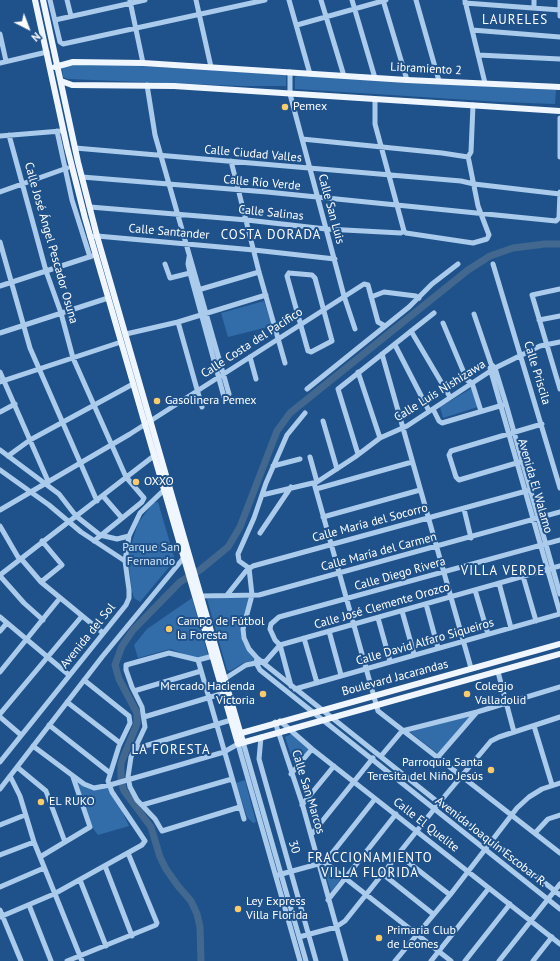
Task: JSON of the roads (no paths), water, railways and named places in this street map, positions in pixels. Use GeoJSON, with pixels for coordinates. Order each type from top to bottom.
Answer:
{"type":"FeatureCollection","features":[{"type":"Feature","properties":{"kind":"main road"},"geometry":{"type":"LineString","coordinates":[[35,0],[54,82],[60,131],[69,168],[94,236],[126,334],[189,552],[192,586],[231,720],[238,734]]}},
{"type":"Feature","properties":{"kind":"main road"},"geometry":{"type":"LineString","coordinates":[[43,0],[75,148],[90,207],[94,236],[92,256],[108,298],[184,557],[199,584],[201,596],[226,678],[241,743]]}},
{"type":"Feature","properties":{"kind":"main road","name":"Libramiento 2"},"geometry":{"type":"LineString","coordinates":[[51,68],[73,62],[143,63],[407,80],[560,87]]}},
{"type":"Feature","properties":{"kind":"main road"},"geometry":{"type":"LineString","coordinates":[[54,82],[61,81],[72,85],[147,85],[560,111]]}},
{"type":"Feature","properties":{"kind":"main road","name":"Boulevard Jacarandas"},"geometry":{"type":"LineString","coordinates":[[238,734],[312,712],[560,644]]}},
{"type":"Feature","properties":{"kind":"main road","name":"Boulevard Jacarandas"},"geometry":{"type":"LineString","coordinates":[[241,743],[560,654]]}},
{"type":"Feature","properties":{"kind":"street"},"geometry":{"type":"LineString","coordinates":[[50,0],[62,44],[265,0]]}},
{"type":"Feature","properties":{"kind":"street"},"geometry":{"type":"LineString","coordinates":[[67,0],[71,16]]}},
{"type":"Feature","properties":{"kind":"street"},"geometry":{"type":"LineString","coordinates":[[55,20],[130,2],[145,0]]}},
{"type":"Feature","properties":{"kind":"street"},"geometry":{"type":"LineString","coordinates":[[196,0],[211,67]]}},
{"type":"Feature","properties":{"kind":"street"},"geometry":{"type":"LineString","coordinates":[[289,0],[310,74]]}},
{"type":"Feature","properties":{"kind":"street"},"geometry":{"type":"LineString","coordinates":[[321,0],[344,76]]}},
{"type":"Feature","properties":{"kind":"street"},"geometry":{"type":"LineString","coordinates":[[352,0],[375,78]]}},
{"type":"Feature","properties":{"kind":"street"},"geometry":{"type":"LineString","coordinates":[[297,25],[326,18],[384,0],[407,80]]}},
{"type":"Feature","properties":{"kind":"street"},"geometry":{"type":"LineString","coordinates":[[416,0],[438,81]]}},
{"type":"Feature","properties":{"kind":"street"},"geometry":{"type":"LineString","coordinates":[[534,0],[534,8]]}},
{"type":"Feature","properties":{"kind":"street"},"geometry":{"type":"LineString","coordinates":[[560,0],[560,16]]}},
{"type":"Feature","properties":{"kind":"street"},"geometry":{"type":"LineString","coordinates":[[485,83],[465,1],[560,10]]}},
{"type":"Feature","properties":{"kind":"street"},"geometry":{"type":"LineString","coordinates":[[130,2],[143,63]]}},
{"type":"Feature","properties":{"kind":"street"},"geometry":{"type":"LineString","coordinates":[[472,30],[560,37]]}},
{"type":"Feature","properties":{"kind":"street"},"geometry":{"type":"LineString","coordinates":[[0,34],[6,61]]}},
{"type":"Feature","properties":{"kind":"street"},"geometry":{"type":"LineString","coordinates":[[0,63],[47,52]]}},
{"type":"Feature","properties":{"kind":"street"},"geometry":{"type":"LineString","coordinates":[[478,55],[560,59]]}},
{"type":"Feature","properties":{"kind":"street"},"geometry":{"type":"LineString","coordinates":[[290,72],[290,94]]}},
{"type":"Feature","properties":{"kind":"street"},"geometry":{"type":"LineString","coordinates":[[147,85],[160,156],[185,244],[192,262],[197,290],[218,377],[227,395],[224,374],[204,315]]}},
{"type":"Feature","properties":{"kind":"street","name":"Calle San Luis"},"geometry":{"type":"LineString","coordinates":[[290,94],[344,296],[355,330]]}},
{"type":"Feature","properties":{"kind":"street"},"geometry":{"type":"LineString","coordinates":[[375,99],[375,124],[404,231]]}},
{"type":"Feature","properties":{"kind":"street"},"geometry":{"type":"LineString","coordinates":[[473,105],[471,152],[468,157],[480,212]]}},
{"type":"Feature","properties":{"kind":"street"},"geometry":{"type":"LineString","coordinates":[[560,118],[560,157]]}},
{"type":"Feature","properties":{"kind":"street"},"geometry":{"type":"LineString","coordinates":[[0,136],[60,131]]}},
{"type":"Feature","properties":{"kind":"street","name":"Calle José Ángel Pescador Osuna"},"geometry":{"type":"LineString","coordinates":[[10,135],[46,271],[74,358],[126,477],[144,498],[142,502],[122,518]]}},
{"type":"Feature","properties":{"kind":"street"},"geometry":{"type":"LineString","coordinates":[[302,139],[425,151],[468,157]]}},
{"type":"Feature","properties":{"kind":"street","name":"Calle Ciudad Valles"},"geometry":{"type":"LineString","coordinates":[[75,148],[389,176],[430,178],[560,193]]}},
{"type":"Feature","properties":{"kind":"street"},"geometry":{"type":"LineString","coordinates":[[231,161],[266,295],[286,363]]}},
{"type":"Feature","properties":{"kind":"street"},"geometry":{"type":"LineString","coordinates":[[0,192],[69,168],[72,200],[92,256],[0,286]]}},
{"type":"Feature","properties":{"kind":"street","name":"Calle Río Verde"},"geometry":{"type":"LineString","coordinates":[[82,177],[238,190],[441,210],[480,212],[556,221],[559,218],[560,193]]}},
{"type":"Feature","properties":{"kind":"street","name":"Calle Salinas"},"geometry":{"type":"LineString","coordinates":[[90,207],[246,220],[326,229],[401,233],[404,231],[406,234],[449,238],[473,243],[487,239],[489,235],[480,212]]}},
{"type":"Feature","properties":{"kind":"street","name":"Calle Santander"},"geometry":{"type":"LineString","coordinates":[[94,236],[254,250],[334,259]]}},
{"type":"Feature","properties":{"kind":"street"},"geometry":{"type":"LineString","coordinates":[[0,242],[23,325],[38,369],[97,500]]}},
{"type":"Feature","properties":{"kind":"street"},"geometry":{"type":"LineString","coordinates":[[189,257],[188,264],[190,273],[197,290]]}},
{"type":"Feature","properties":{"kind":"street"},"geometry":{"type":"LineString","coordinates":[[165,264],[170,278],[190,273]]}},
{"type":"Feature","properties":{"kind":"street"},"geometry":{"type":"LineString","coordinates":[[306,389],[330,372],[419,298],[432,284],[458,264]]}},
{"type":"Feature","properties":{"kind":"street","name":"Calle Priscila"},"geometry":{"type":"LineString","coordinates":[[493,264],[522,355],[560,488]]}},
{"type":"Feature","properties":{"kind":"street"},"geometry":{"type":"LineString","coordinates":[[197,290],[260,272]]}},
{"type":"Feature","properties":{"kind":"street"},"geometry":{"type":"LineString","coordinates":[[288,274],[314,276],[323,310],[332,342],[309,352],[288,274]]}},
{"type":"Feature","properties":{"kind":"street","name":"Calle Costa del Pacifico"},"geometry":{"type":"LineString","coordinates":[[0,510],[150,421],[344,296],[366,284],[372,297]]}},
{"type":"Feature","properties":{"kind":"street"},"geometry":{"type":"LineString","coordinates":[[560,289],[532,295],[560,389]]}},
{"type":"Feature","properties":{"kind":"street"},"geometry":{"type":"LineString","coordinates":[[385,326],[378,322],[372,297],[384,292],[416,296],[419,298]]}},
{"type":"Feature","properties":{"kind":"street"},"geometry":{"type":"LineString","coordinates":[[126,334],[204,315],[266,295]]}},
{"type":"Feature","properties":{"kind":"street"},"geometry":{"type":"LineString","coordinates":[[0,333],[108,298]]}},
{"type":"Feature","properties":{"kind":"street"},"geometry":{"type":"LineString","coordinates":[[358,454],[338,389],[434,313]]}},
{"type":"Feature","properties":{"kind":"street","name":"Avenida El Walamo"},"geometry":{"type":"LineString","coordinates":[[474,314],[512,433],[550,569],[560,613]]}},
{"type":"Feature","properties":{"kind":"street"},"geometry":{"type":"LineString","coordinates":[[539,320],[560,316]]}},
{"type":"Feature","properties":{"kind":"street"},"geometry":{"type":"LineString","coordinates":[[178,322],[202,407]]}},
{"type":"Feature","properties":{"kind":"street"},"geometry":{"type":"LineString","coordinates":[[443,323],[467,380],[472,383],[481,411]]}},
{"type":"Feature","properties":{"kind":"street"},"geometry":{"type":"LineString","coordinates":[[411,331],[450,397]]}},
{"type":"Feature","properties":{"kind":"street"},"geometry":{"type":"LineString","coordinates":[[1,381],[121,342]]}},
{"type":"Feature","properties":{"kind":"street","name":"Calle Luis Nishizawa"},"geometry":{"type":"LineString","coordinates":[[262,495],[315,482],[337,469],[380,438],[403,428],[431,410],[492,368],[546,344],[560,342]]}},
{"type":"Feature","properties":{"kind":"street"},"geometry":{"type":"LineString","coordinates":[[395,345],[431,410],[442,423],[503,405]]}},
{"type":"Feature","properties":{"kind":"street"},"geometry":{"type":"LineString","coordinates":[[382,354],[471,668]]}},
{"type":"Feature","properties":{"kind":"street"},"geometry":{"type":"LineString","coordinates":[[250,357],[256,379]]}},
{"type":"Feature","properties":{"kind":"street"},"geometry":{"type":"LineString","coordinates":[[554,370],[560,369]]}},
{"type":"Feature","properties":{"kind":"street"},"geometry":{"type":"LineString","coordinates":[[0,372],[1,381],[15,404],[46,482]]}},
{"type":"Feature","properties":{"kind":"street"},"geometry":{"type":"LineString","coordinates":[[358,372],[380,438]]}},
{"type":"Feature","properties":{"kind":"street"},"geometry":{"type":"LineString","coordinates":[[8,456],[30,440],[133,384]]}},
{"type":"Feature","properties":{"kind":"street"},"geometry":{"type":"LineString","coordinates":[[0,412],[15,404]]}},
{"type":"Feature","properties":{"kind":"street"},"geometry":{"type":"LineString","coordinates":[[226,678],[246,665],[256,661],[249,649],[244,633],[252,594],[249,568],[238,558],[273,466],[287,435],[305,413]]}},
{"type":"Feature","properties":{"kind":"street"},"geometry":{"type":"LineString","coordinates":[[323,421],[337,469]]}},
{"type":"Feature","properties":{"kind":"street"},"geometry":{"type":"LineString","coordinates":[[520,462],[457,480],[449,453],[542,424]]}},
{"type":"Feature","properties":{"kind":"street"},"geometry":{"type":"LineString","coordinates":[[0,450],[46,482],[59,494],[76,516],[100,535],[117,539],[129,536]]}},
{"type":"Feature","properties":{"kind":"street"},"geometry":{"type":"LineString","coordinates":[[43,620],[24,603],[0,575],[67,521],[103,496],[155,455]]}},
{"type":"Feature","properties":{"kind":"street"},"geometry":{"type":"LineString","coordinates":[[310,457],[323,517],[378,711],[436,758],[462,775],[511,815],[559,850]]}},
{"type":"Feature","properties":{"kind":"street"},"geometry":{"type":"LineString","coordinates":[[273,466],[300,459]]}},
{"type":"Feature","properties":{"kind":"street"},"geometry":{"type":"LineString","coordinates":[[316,489],[412,462]]}},
{"type":"Feature","properties":{"kind":"street"},"geometry":{"type":"LineString","coordinates":[[0,470],[94,541],[125,560]]}},
{"type":"Feature","properties":{"kind":"street"},"geometry":{"type":"LineString","coordinates":[[260,532],[292,487]]}},
{"type":"Feature","properties":{"kind":"street","name":"Avenida del Sol"},"geometry":{"type":"LineString","coordinates":[[0,762],[120,613],[129,598],[125,560],[129,536],[140,513],[165,489]]}},
{"type":"Feature","properties":{"kind":"street"},"geometry":{"type":"LineString","coordinates":[[323,517],[420,490]]}},
{"type":"Feature","properties":{"kind":"street","name":"Calle María del Socorro"},"geometry":{"type":"LineString","coordinates":[[249,568],[331,544],[528,491]]}},
{"type":"Feature","properties":{"kind":"street"},"geometry":{"type":"LineString","coordinates":[[94,541],[122,518],[103,496]]}},
{"type":"Feature","properties":{"kind":"street"},"geometry":{"type":"LineString","coordinates":[[464,509],[471,538]]}},
{"type":"Feature","properties":{"kind":"street","name":"Calle María del Carmen"},"geometry":{"type":"LineString","coordinates":[[201,596],[259,595],[471,538],[560,512]]}},
{"type":"Feature","properties":{"kind":"street"},"geometry":{"type":"LineString","coordinates":[[0,526],[18,557],[41,582],[103,634]]}},
{"type":"Feature","properties":{"kind":"street","name":"Calle Diego Rivera"},"geometry":{"type":"LineString","coordinates":[[280,645],[275,640],[270,629],[275,620],[279,617],[347,600],[560,540]]}},
{"type":"Feature","properties":{"kind":"street"},"geometry":{"type":"LineString","coordinates":[[41,582],[62,565],[42,542]]}},
{"type":"Feature","properties":{"kind":"street","name":"Avenida del Sol"},"geometry":{"type":"LineString","coordinates":[[0,789],[84,680],[189,552]]}},
{"type":"Feature","properties":{"kind":"street","name":"Calle José Clemente Orozco"},"geometry":{"type":"LineString","coordinates":[[280,645],[560,566]]}},
{"type":"Feature","properties":{"kind":"street"},"geometry":{"type":"LineString","coordinates":[[227,595],[249,568]]}},
{"type":"Feature","properties":{"kind":"street","name":"Avenida El Walamo"},"geometry":{"type":"LineString","coordinates":[[550,569],[560,594]]}},
{"type":"Feature","properties":{"kind":"street"},"geometry":{"type":"LineString","coordinates":[[524,576],[536,621]]}},
{"type":"Feature","properties":{"kind":"street"},"geometry":{"type":"LineString","coordinates":[[499,583],[512,628]]}},
{"type":"Feature","properties":{"kind":"street"},"geometry":{"type":"LineString","coordinates":[[475,590],[488,634]]}},
{"type":"Feature","properties":{"kind":"street"},"geometry":{"type":"LineString","coordinates":[[0,672],[60,598]]}},
{"type":"Feature","properties":{"kind":"street"},"geometry":{"type":"LineString","coordinates":[[426,604],[438,648]]}},
{"type":"Feature","properties":{"kind":"street"},"geometry":{"type":"LineString","coordinates":[[402,611],[414,654]]}},
{"type":"Feature","properties":{"kind":"street","name":"Calle David Alfaro Siqueiros"},"geometry":{"type":"LineString","coordinates":[[293,687],[317,682],[512,628],[560,613]]}},
{"type":"Feature","properties":{"kind":"street"},"geometry":{"type":"LineString","coordinates":[[21,735],[0,715],[82,616]]}},
{"type":"Feature","properties":{"kind":"street"},"geometry":{"type":"LineString","coordinates":[[0,617],[6,624],[69,675]]}},
{"type":"Feature","properties":{"kind":"street"},"geometry":{"type":"LineString","coordinates":[[378,618],[390,661]]}},
{"type":"Feature","properties":{"kind":"street"},"geometry":{"type":"LineString","coordinates":[[0,631],[6,624]]}},
{"type":"Feature","properties":{"kind":"street"},"geometry":{"type":"LineString","coordinates":[[329,631],[341,675]]}},
{"type":"Feature","properties":{"kind":"street"},"geometry":{"type":"LineString","coordinates":[[304,638],[317,682]]}},
{"type":"Feature","properties":{"kind":"street"},"geometry":{"type":"LineString","coordinates":[[263,663],[280,645]]}},
{"type":"Feature","properties":{"kind":"street"},"geometry":{"type":"LineString","coordinates":[[280,645],[293,687]]}},
{"type":"Feature","properties":{"kind":"street"},"geometry":{"type":"LineString","coordinates":[[213,656],[198,660],[169,653],[126,665],[126,670],[142,707],[145,727],[131,758],[127,780],[142,805],[155,818],[162,831],[240,807]]}},
{"type":"Feature","properties":{"kind":"street"},"geometry":{"type":"LineString","coordinates":[[198,660],[244,819]]}},
{"type":"Feature","properties":{"kind":"street","name":"Avenida Joaquín Escobar R."},"geometry":{"type":"LineString","coordinates":[[256,661],[263,663],[438,803],[492,841],[560,895]]}},
{"type":"Feature","properties":{"kind":"street","name":"Avenida Joaquín Escobar R."},"geometry":{"type":"LineString","coordinates":[[256,661],[260,670],[433,810],[485,849],[560,909]]}},
{"type":"Feature","properties":{"kind":"street"},"geometry":{"type":"LineString","coordinates":[[134,691],[201,671]]}},
{"type":"Feature","properties":{"kind":"street"},"geometry":{"type":"LineString","coordinates":[[498,672],[514,732]]}},
{"type":"Feature","properties":{"kind":"street"},"geometry":{"type":"LineString","coordinates":[[1,917],[54,894],[80,880],[142,845],[145,839],[112,792],[111,785],[108,781],[120,743],[130,724],[129,716],[84,680]]}},
{"type":"Feature","properties":{"kind":"street"},"geometry":{"type":"LineString","coordinates":[[311,835],[372,760],[379,755],[402,731],[477,712],[505,702],[560,687]]}},
{"type":"Feature","properties":{"kind":"street"},"geometry":{"type":"LineString","coordinates":[[144,717],[224,693]]}},
{"type":"Feature","properties":{"kind":"street"},"geometry":{"type":"LineString","coordinates":[[67,702],[120,743]]}},
{"type":"Feature","properties":{"kind":"street"},"geometry":{"type":"LineString","coordinates":[[436,758],[477,712]]}},
{"type":"Feature","properties":{"kind":"street"},"geometry":{"type":"LineString","coordinates":[[299,938],[336,927],[345,921],[384,875],[438,803],[491,741],[514,732],[560,718]]}},
{"type":"Feature","properties":{"kind":"street"},"geometry":{"type":"LineString","coordinates":[[135,749],[231,720]]}},
{"type":"Feature","properties":{"kind":"street","name":"Calle El Quelite"},"geometry":{"type":"LineString","coordinates":[[277,722],[290,730],[375,799],[560,944]]}},
{"type":"Feature","properties":{"kind":"street","name":"Calle San Marcos"},"geometry":{"type":"LineString","coordinates":[[277,722],[291,774],[311,835],[316,858],[346,961]]}},
{"type":"Feature","properties":{"kind":"street"},"geometry":{"type":"LineString","coordinates":[[49,725],[110,773]]}},
{"type":"Feature","properties":{"kind":"street"},"geometry":{"type":"LineString","coordinates":[[534,726],[552,786]]}},
{"type":"Feature","properties":{"kind":"street","name":"30"},"geometry":{"type":"LineString","coordinates":[[261,738],[259,759],[316,961]]}},
{"type":"Feature","properties":{"kind":"street"},"geometry":{"type":"LineString","coordinates":[[33,746],[91,788],[111,785],[224,752],[241,743],[278,875],[300,961]]}},
{"type":"Feature","properties":{"kind":"street"},"geometry":{"type":"LineString","coordinates":[[291,774],[312,749]]}},
{"type":"Feature","properties":{"kind":"street"},"geometry":{"type":"LineString","coordinates":[[302,805],[334,766]]}},
{"type":"Feature","properties":{"kind":"street"},"geometry":{"type":"LineString","coordinates":[[17,767],[46,791],[65,842]]}},
{"type":"Feature","properties":{"kind":"street"},"geometry":{"type":"LineString","coordinates":[[10,776],[20,796],[34,842],[81,959]]}},
{"type":"Feature","properties":{"kind":"street"},"geometry":{"type":"LineString","coordinates":[[40,857],[88,829],[89,823],[73,776]]}},
{"type":"Feature","properties":{"kind":"street"},"geometry":{"type":"LineString","coordinates":[[142,805],[232,780]]}},
{"type":"Feature","properties":{"kind":"street"},"geometry":{"type":"LineString","coordinates":[[395,961],[450,895],[511,815],[529,797],[542,789],[560,783]]}},
{"type":"Feature","properties":{"kind":"street"},"geometry":{"type":"LineString","coordinates":[[325,862],[375,799]]}},
{"type":"Feature","properties":{"kind":"street"},"geometry":{"type":"LineString","coordinates":[[328,900],[396,814]]}},
{"type":"Feature","properties":{"kind":"street"},"geometry":{"type":"LineString","coordinates":[[0,825],[25,815]]}},
{"type":"Feature","properties":{"kind":"street"},"geometry":{"type":"LineString","coordinates":[[535,833],[548,819],[560,815]]}},
{"type":"Feature","properties":{"kind":"street"},"geometry":{"type":"LineString","coordinates":[[0,855],[34,842]]}},
{"type":"Feature","properties":{"kind":"street"},"geometry":{"type":"LineString","coordinates":[[67,961],[81,959],[106,946],[155,927],[157,923],[128,853]]}},
{"type":"Feature","properties":{"kind":"street"},"geometry":{"type":"LineString","coordinates":[[399,855],[450,895]]}},
{"type":"Feature","properties":{"kind":"street"},"geometry":{"type":"LineString","coordinates":[[316,858],[325,862],[451,961]]}},
{"type":"Feature","properties":{"kind":"street"},"geometry":{"type":"LineString","coordinates":[[278,875],[318,864]]}},
{"type":"Feature","properties":{"kind":"street"},"geometry":{"type":"LineString","coordinates":[[104,866],[132,936]]}},
{"type":"Feature","properties":{"kind":"street"},"geometry":{"type":"LineString","coordinates":[[0,887],[44,868]]}},
{"type":"Feature","properties":{"kind":"street"},"geometry":{"type":"LineString","coordinates":[[278,875],[306,961]]}},
{"type":"Feature","properties":{"kind":"street"},"geometry":{"type":"LineString","coordinates":[[384,875],[433,914]]}},
{"type":"Feature","properties":{"kind":"street"},"geometry":{"type":"LineString","coordinates":[[80,880],[106,946]]}},
{"type":"Feature","properties":{"kind":"street"},"geometry":{"type":"LineString","coordinates":[[499,961],[560,884]]}},
{"type":"Feature","properties":{"kind":"street"},"geometry":{"type":"LineString","coordinates":[[431,961],[489,888]]}},
{"type":"Feature","properties":{"kind":"street"},"geometry":{"type":"LineString","coordinates":[[465,961],[510,904]]}},
{"type":"Feature","properties":{"kind":"street"},"geometry":{"type":"LineString","coordinates":[[29,905],[51,961]]}},
{"type":"Feature","properties":{"kind":"street"},"geometry":{"type":"LineString","coordinates":[[0,910],[1,917],[21,961]]}},
{"type":"Feature","properties":{"kind":"street"},"geometry":{"type":"LineString","coordinates":[[533,961],[552,938]]}},
{"type":"Feature","properties":{"kind":"waterway"},"geometry":{"type":"LineString","coordinates":[[201,961],[200,927],[197,914],[191,901],[166,869],[160,857],[151,827],[124,791],[121,781],[121,763],[137,724],[137,713],[119,679],[115,665],[122,646],[133,630],[180,582],[200,570],[228,547],[240,527],[277,431],[290,413],[468,270],[490,256],[513,248],[545,244],[560,244]]}},
{"type":"Feature","properties":{"kind":"place","name":"Pemex"},"geometry":{"type":"Point","coordinates":[285,107]}},
{"type":"Feature","properties":{"kind":"place","name":"Gasolinera Pemex"},"geometry":{"type":"Point","coordinates":[157,401]}},
{"type":"Feature","properties":{"kind":"place","name":"OXXO"},"geometry":{"type":"Point","coordinates":[136,482]}},
{"type":"Feature","properties":{"kind":"place","name":"Campo de Fútbol la Foresta"},"geometry":{"type":"Point","coordinates":[169,629]}},
{"type":"Feature","properties":{"kind":"place","name":"Mercado Hacienda Victoria"},"geometry":{"type":"Point","coordinates":[263,694]}},
{"type":"Feature","properties":{"kind":"place","name":"Colegio Valladolid"},"geometry":{"type":"Point","coordinates":[467,694]}},
{"type":"Feature","properties":{"kind":"place","name":"Parroquía Santa Teresita del Niño Jesús"},"geometry":{"type":"Point","coordinates":[491,770]}},
{"type":"Feature","properties":{"kind":"place","name":"EL RUKO"},"geometry":{"type":"Point","coordinates":[41,802]}},
{"type":"Feature","properties":{"kind":"place","name":"Ley Express Villa Florida"},"geometry":{"type":"Point","coordinates":[238,909]}},
{"type":"Feature","properties":{"kind":"place","name":"Primaria Club de Leones"},"geometry":{"type":"Point","coordinates":[379,938]}},
{"type":"Feature","properties":{"kind":"district","name":"LAURELES"},"geometry":{"type":"Point","coordinates":[515,20]}},
{"type":"Feature","properties":{"kind":"district","name":"COSTA DORADA"},"geometry":{"type":"Point","coordinates":[271,235]}},
{"type":"Feature","properties":{"kind":"district","name":"VILLA VERDE"},"geometry":{"type":"Point","coordinates":[503,571]}},
{"type":"Feature","properties":{"kind":"district","name":"LA FORESTA"},"geometry":{"type":"Point","coordinates":[171,750]}},
{"type":"Feature","properties":{"kind":"district","name":"FRACCIONAMIENTO VILLA FLORIDA"},"geometry":{"type":"Point","coordinates":[370,866]}},
{"type":"Feature","properties":{"kind":"park label","name":"Parque San Fernando"},"geometry":{"type":"Point","coordinates":[151,555]}}]}
